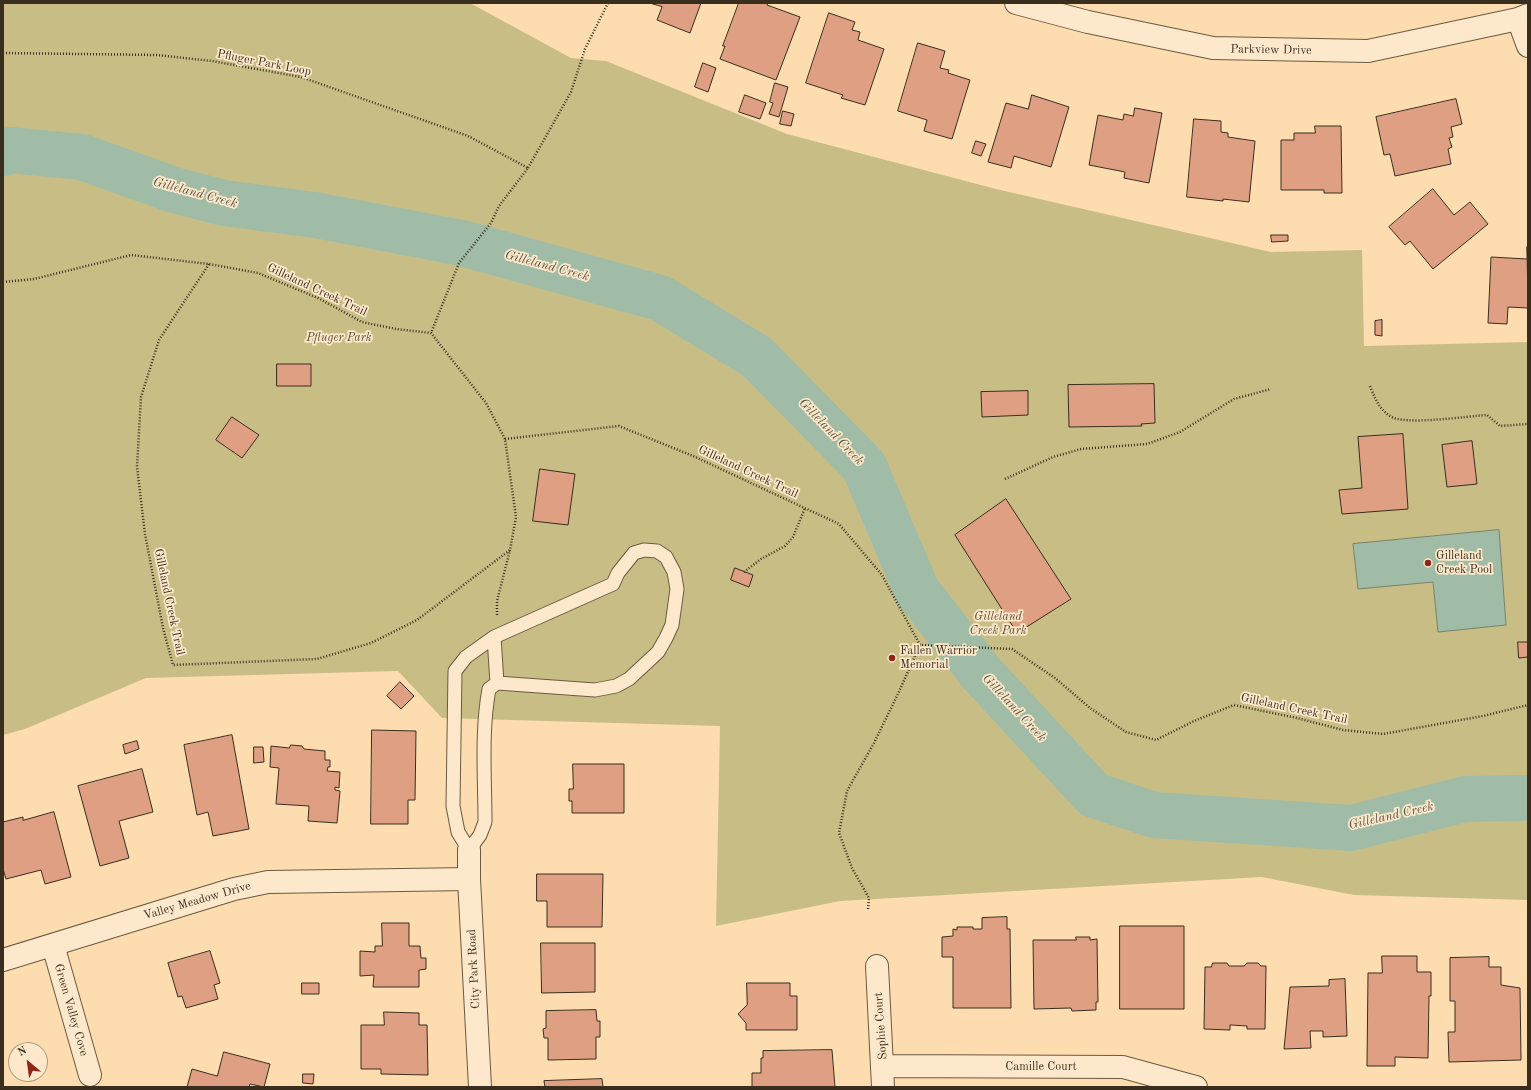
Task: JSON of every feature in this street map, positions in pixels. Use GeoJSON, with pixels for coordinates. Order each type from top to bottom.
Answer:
{"type":"FeatureCollection","features":[{"type":"Feature","properties":{"kind":"street","name":"Parkview Drive"},"geometry":{"type":"LineString","coordinates":[[1016,3],[1088,22],[1214,48],[1368,51],[1523,17]]}},
{"type":"Feature","properties":{"kind":"street"},"geometry":{"type":"LineString","coordinates":[[1523,17],[1528,46]]}},
{"type":"Feature","properties":{"kind":"street","name":"City Park Road"},"geometry":{"type":"LineString","coordinates":[[469,850],[469,879],[480,1087]]}},
{"type":"Feature","properties":{"kind":"street","name":"Valley Meadow Drive"},"geometry":{"type":"LineString","coordinates":[[3,960],[234,888],[268,882],[469,879]]}},
{"type":"Feature","properties":{"kind":"street","name":"Green Valley Cove"},"geometry":{"type":"LineString","coordinates":[[53,945],[90,1075]]}},
{"type":"Feature","properties":{"kind":"street","name":"Sophie Court"},"geometry":{"type":"LineString","coordinates":[[877,966],[883,1077]]}},
{"type":"Feature","properties":{"kind":"street","name":"Camille Court"},"geometry":{"type":"LineString","coordinates":[[883,1077],[1123,1067],[1196,1087]]}},
{"type":"Feature","properties":{"kind":"lane"},"geometry":{"type":"LineString","coordinates":[[644,550],[657,551],[666,558],[674,572],[677,589],[672,625],[658,652],[629,679],[616,686],[595,690],[497,683],[489,689],[486,708],[484,731],[484,822],[480,835],[469,850],[458,832],[453,806],[455,671],[466,657],[499,634],[613,584],[618,573],[634,553],[644,550]]}},
{"type":"Feature","properties":{"kind":"lane"},"geometry":{"type":"LineString","coordinates":[[497,683],[499,634]]}},
{"type":"Feature","properties":{"kind":"path"},"geometry":{"type":"LineString","coordinates":[[499,634],[496,614],[497,601],[510,550],[516,517],[505,439],[486,403],[431,333],[459,263],[491,223],[499,206],[528,168],[571,92],[584,49],[608,3]]}},
{"type":"Feature","properties":{"kind":"path","name":"Pfluger Park Loop"},"geometry":{"type":"LineString","coordinates":[[3,53],[157,55],[212,61],[301,77],[468,136],[528,168]]}},
{"type":"Feature","properties":{"kind":"path","name":"Gilleland Creek Trail"},"geometry":{"type":"LineString","coordinates":[[3,282],[34,279],[131,255],[209,264],[258,273],[318,298],[362,322],[396,329],[431,333]]}},
{"type":"Feature","properties":{"kind":"path","name":"Gilleland Creek Trail"},"geometry":{"type":"LineString","coordinates":[[209,264],[159,340],[141,397],[137,467],[144,527],[173,665],[317,659],[371,643],[417,620],[510,550]]}},
{"type":"Feature","properties":{"kind":"path"},"geometry":{"type":"LineString","coordinates":[[1370,386],[1378,404],[1390,417],[1406,421],[1487,415],[1500,426],[1528,424]]}},
{"type":"Feature","properties":{"kind":"path"},"geometry":{"type":"LineString","coordinates":[[1005,479],[1053,457],[1082,449],[1146,444],[1180,432],[1234,399],[1271,389]]}},
{"type":"Feature","properties":{"kind":"path","name":"Gilleland Creek Trail"},"geometry":{"type":"LineString","coordinates":[[505,439],[619,426],[693,456],[839,524],[882,575],[920,644],[1012,649],[1055,678],[1090,708],[1126,732],[1156,740],[1194,720],[1234,705],[1297,718],[1343,730],[1383,734],[1483,716],[1528,704]]}},
{"type":"Feature","properties":{"kind":"path"},"geometry":{"type":"LineString","coordinates":[[744,572],[761,559],[785,546],[793,537],[805,508]]}},
{"type":"Feature","properties":{"kind":"path"},"geometry":{"type":"LineString","coordinates":[[868,909],[869,898],[852,868],[839,833],[847,791],[874,743],[920,644]]}},
{"type":"Feature","properties":{"kind":"green space"},"geometry":{"type":"Polygon","coordinates":[[[3,3],[470,3],[571,58],[606,61],[787,134],[996,189],[1271,252],[1362,250],[1364,346],[1528,342],[1528,900],[1354,895],[1262,877],[840,901],[716,926],[720,726],[442,718],[398,671],[146,678],[25,729],[3,735],[3,3]]]}},
{"type":"Feature","properties":{"kind":"shaded area","name":"Gilleland Creek Pool"},"geometry":{"type":"Polygon","coordinates":[[[1499,530],[1506,625],[1438,632],[1433,582],[1358,589],[1353,544],[1499,530]]]}},
{"type":"Feature","properties":{"kind":"building"},"geometry":{"type":"Polygon","coordinates":[[[650,3],[701,3],[690,33],[657,20],[662,7],[650,3]]]}},
{"type":"Feature","properties":{"kind":"building"},"geometry":{"type":"Polygon","coordinates":[[[739,3],[768,3],[767,5],[800,17],[776,80],[720,59],[725,46],[723,46],[739,3]]]}},
{"type":"Feature","properties":{"kind":"building"},"geometry":{"type":"Polygon","coordinates":[[[829,13],[855,22],[852,30],[860,32],[858,40],[884,49],[865,105],[841,98],[843,95],[806,83],[829,13]]]}},
{"type":"Feature","properties":{"kind":"building"},"geometry":{"type":"Polygon","coordinates":[[[918,43],[945,51],[940,68],[949,70],[948,73],[970,80],[952,139],[924,131],[927,120],[898,111],[918,43]]]}},
{"type":"Feature","properties":{"kind":"building"},"geometry":{"type":"Polygon","coordinates":[[[703,63],[716,68],[708,92],[695,87],[703,63]]]}},
{"type":"Feature","properties":{"kind":"building"},"geometry":{"type":"Polygon","coordinates":[[[775,83],[788,87],[779,117],[769,114],[773,103],[770,102],[775,83]]]}},
{"type":"Feature","properties":{"kind":"building"},"geometry":{"type":"Polygon","coordinates":[[[745,95],[766,103],[760,119],[739,112],[745,95]]]}},
{"type":"Feature","properties":{"kind":"building"},"geometry":{"type":"Polygon","coordinates":[[[1032,95],[1069,107],[1051,167],[1014,156],[1011,168],[988,162],[1006,103],[1028,109],[1032,95]]]}},
{"type":"Feature","properties":{"kind":"building"},"geometry":{"type":"Polygon","coordinates":[[[1456,99],[1462,124],[1451,127],[1453,137],[1449,138],[1452,147],[1448,149],[1451,164],[1395,176],[1390,154],[1384,155],[1376,117],[1456,99]]]}},
{"type":"Feature","properties":{"kind":"building"},"geometry":{"type":"Polygon","coordinates":[[[1135,108],[1162,113],[1149,183],[1124,178],[1125,172],[1089,165],[1098,115],[1123,120],[1124,114],[1133,116],[1135,108]]]}},
{"type":"Feature","properties":{"kind":"building"},"geometry":{"type":"Polygon","coordinates":[[[783,111],[794,114],[791,126],[780,124],[783,111]]]}},
{"type":"Feature","properties":{"kind":"building"},"geometry":{"type":"Polygon","coordinates":[[[1194,119],[1221,121],[1221,132],[1228,133],[1228,137],[1255,141],[1249,202],[1187,197],[1194,119]]]}},
{"type":"Feature","properties":{"kind":"building"},"geometry":{"type":"Polygon","coordinates":[[[1315,126],[1341,126],[1342,193],[1324,193],[1324,190],[1281,190],[1281,140],[1294,140],[1294,133],[1315,133],[1315,126]]]}},
{"type":"Feature","properties":{"kind":"building"},"geometry":{"type":"Polygon","coordinates":[[[976,141],[986,144],[981,156],[972,153],[976,141]]]}},
{"type":"Feature","properties":{"kind":"building"},"geometry":{"type":"Polygon","coordinates":[[[1433,189],[1454,215],[1470,202],[1488,224],[1433,269],[1410,241],[1405,245],[1389,227],[1433,189]]]}},
{"type":"Feature","properties":{"kind":"building"},"geometry":{"type":"Polygon","coordinates":[[[1271,235],[1288,235],[1288,241],[1272,242],[1271,235]]]}},
{"type":"Feature","properties":{"kind":"building"},"geometry":{"type":"Polygon","coordinates":[[[1527,247],[1528,308],[1508,307],[1507,324],[1488,323],[1491,257],[1527,259],[1527,247]]]}},
{"type":"Feature","properties":{"kind":"building"},"geometry":{"type":"Polygon","coordinates":[[[1382,320],[1382,336],[1375,335],[1375,321],[1382,320]]]}},
{"type":"Feature","properties":{"kind":"building"},"geometry":{"type":"Polygon","coordinates":[[[277,364],[311,364],[311,386],[277,386],[277,364]]]}},
{"type":"Feature","properties":{"kind":"building"},"geometry":{"type":"Polygon","coordinates":[[[1154,384],[1155,423],[1141,424],[1142,426],[1069,427],[1068,385],[1154,384]]]}},
{"type":"Feature","properties":{"kind":"building"},"geometry":{"type":"Polygon","coordinates":[[[1028,391],[1028,415],[982,417],[981,392],[1028,391]]]}},
{"type":"Feature","properties":{"kind":"building"},"geometry":{"type":"Polygon","coordinates":[[[232,417],[259,435],[242,458],[216,440],[232,417]]]}},
{"type":"Feature","properties":{"kind":"building"},"geometry":{"type":"Polygon","coordinates":[[[1403,434],[1408,509],[1342,514],[1339,490],[1362,488],[1358,437],[1403,434]]]}},
{"type":"Feature","properties":{"kind":"building"},"geometry":{"type":"Polygon","coordinates":[[[1472,441],[1477,484],[1447,487],[1442,445],[1472,441]]]}},
{"type":"Feature","properties":{"kind":"building"},"geometry":{"type":"Polygon","coordinates":[[[540,469],[575,474],[568,525],[533,521],[540,469]]]}},
{"type":"Feature","properties":{"kind":"building"},"geometry":{"type":"Polygon","coordinates":[[[1006,499],[1071,599],[1017,633],[955,535],[1006,499]]]}},
{"type":"Feature","properties":{"kind":"building"},"geometry":{"type":"Polygon","coordinates":[[[735,568],[753,575],[749,587],[731,580],[735,568]]]}},
{"type":"Feature","properties":{"kind":"building"},"geometry":{"type":"Polygon","coordinates":[[[1518,642],[1528,642],[1528,657],[1519,658],[1518,642]]]}},
{"type":"Feature","properties":{"kind":"building"},"geometry":{"type":"Polygon","coordinates":[[[400,682],[414,696],[401,709],[387,696],[400,682]]]}},
{"type":"Feature","properties":{"kind":"building"},"geometry":{"type":"Polygon","coordinates":[[[372,730],[416,731],[415,800],[408,800],[408,824],[371,824],[372,730]]]}},
{"type":"Feature","properties":{"kind":"building"},"geometry":{"type":"Polygon","coordinates":[[[232,735],[249,829],[213,836],[208,812],[197,815],[184,745],[232,735]]]}},
{"type":"Feature","properties":{"kind":"building"},"geometry":{"type":"Polygon","coordinates":[[[137,741],[139,749],[125,754],[123,745],[137,741]]]}},
{"type":"Feature","properties":{"kind":"building"},"geometry":{"type":"Polygon","coordinates":[[[291,745],[302,746],[304,749],[325,751],[325,760],[330,760],[330,767],[328,767],[327,771],[340,772],[339,788],[335,787],[335,790],[340,791],[337,823],[308,821],[309,806],[276,804],[279,768],[270,767],[271,746],[289,748],[291,745]]]}},
{"type":"Feature","properties":{"kind":"building"},"geometry":{"type":"Polygon","coordinates":[[[254,747],[263,747],[264,762],[254,763],[254,747]]]}},
{"type":"Feature","properties":{"kind":"building"},"geometry":{"type":"Polygon","coordinates":[[[573,764],[624,764],[624,813],[572,813],[572,801],[569,801],[569,789],[573,789],[573,764]]]}},
{"type":"Feature","properties":{"kind":"building"},"geometry":{"type":"Polygon","coordinates":[[[142,769],[153,812],[119,821],[129,858],[100,866],[78,786],[142,769]]]}},
{"type":"Feature","properties":{"kind":"building"},"geometry":{"type":"Polygon","coordinates":[[[54,812],[71,877],[45,884],[41,870],[6,879],[3,869],[3,822],[23,817],[23,820],[54,812]]]}},
{"type":"Feature","properties":{"kind":"building"},"geometry":{"type":"Polygon","coordinates":[[[537,874],[603,874],[602,927],[547,927],[547,901],[537,901],[537,874]]]}},
{"type":"Feature","properties":{"kind":"building"},"geometry":{"type":"Polygon","coordinates":[[[1007,917],[1007,929],[1010,929],[1011,1008],[953,1008],[953,957],[942,957],[942,937],[953,936],[953,929],[957,930],[957,927],[973,927],[973,929],[982,929],[982,918],[1007,917]]]}},
{"type":"Feature","properties":{"kind":"building"},"geometry":{"type":"Polygon","coordinates":[[[382,923],[409,923],[409,946],[420,946],[421,958],[426,958],[426,969],[419,970],[419,987],[373,987],[374,975],[360,976],[360,951],[375,952],[375,946],[382,946],[382,923]]]}},
{"type":"Feature","properties":{"kind":"building"},"geometry":{"type":"Polygon","coordinates":[[[1120,926],[1184,926],[1184,1009],[1120,1009],[1120,926]]]}},
{"type":"Feature","properties":{"kind":"building"},"geometry":{"type":"Polygon","coordinates":[[[1076,937],[1090,937],[1090,940],[1097,939],[1098,1002],[1096,1002],[1096,1010],[1072,1011],[1071,1008],[1034,1009],[1033,940],[1076,940],[1076,937]]]}},
{"type":"Feature","properties":{"kind":"building"},"geometry":{"type":"Polygon","coordinates":[[[541,943],[595,943],[595,992],[542,993],[541,943]]]}},
{"type":"Feature","properties":{"kind":"building"},"geometry":{"type":"Polygon","coordinates":[[[210,951],[220,983],[214,985],[218,999],[186,1008],[182,996],[178,997],[168,963],[210,951]]]}},
{"type":"Feature","properties":{"kind":"building"},"geometry":{"type":"Polygon","coordinates":[[[1382,956],[1417,956],[1417,972],[1431,972],[1428,1058],[1395,1057],[1395,1066],[1367,1066],[1368,973],[1382,973],[1382,956]]]}},
{"type":"Feature","properties":{"kind":"building"},"geometry":{"type":"Polygon","coordinates":[[[1489,957],[1489,967],[1501,967],[1501,985],[1520,988],[1521,1060],[1449,1062],[1448,1032],[1455,1032],[1455,1001],[1450,1001],[1450,958],[1489,957]]]}},
{"type":"Feature","properties":{"kind":"building"},"geometry":{"type":"Polygon","coordinates":[[[1213,963],[1227,963],[1229,966],[1244,966],[1247,963],[1258,963],[1261,966],[1266,966],[1265,1029],[1247,1029],[1247,1026],[1230,1025],[1230,1030],[1204,1029],[1205,967],[1211,967],[1213,963]]]}},
{"type":"Feature","properties":{"kind":"building"},"geometry":{"type":"Polygon","coordinates":[[[1345,979],[1347,1036],[1323,1037],[1323,1031],[1310,1031],[1311,1048],[1284,1049],[1290,987],[1329,986],[1329,980],[1345,979]]]}},
{"type":"Feature","properties":{"kind":"building"},"geometry":{"type":"Polygon","coordinates":[[[302,983],[319,983],[319,994],[302,994],[302,983]]]}},
{"type":"Feature","properties":{"kind":"building"},"geometry":{"type":"Polygon","coordinates":[[[747,983],[790,983],[790,996],[797,996],[797,1030],[746,1030],[746,1023],[738,1014],[747,1005],[747,983]]]}},
{"type":"Feature","properties":{"kind":"building"},"geometry":{"type":"Polygon","coordinates":[[[596,1010],[597,1021],[600,1021],[600,1037],[596,1037],[596,1059],[548,1060],[548,1038],[544,1038],[543,1029],[546,1028],[546,1011],[596,1010]]]}},
{"type":"Feature","properties":{"kind":"building"},"geometry":{"type":"Polygon","coordinates":[[[384,1012],[419,1013],[419,1025],[427,1025],[428,1075],[381,1074],[381,1069],[361,1069],[361,1025],[384,1025],[384,1012]]]}},
{"type":"Feature","properties":{"kind":"building"},"geometry":{"type":"Polygon","coordinates":[[[832,1050],[835,1087],[752,1087],[752,1073],[761,1073],[761,1058],[763,1058],[763,1051],[832,1050]]]}},
{"type":"Feature","properties":{"kind":"building"},"geometry":{"type":"Polygon","coordinates":[[[224,1052],[270,1064],[264,1087],[250,1084],[249,1087],[187,1087],[192,1069],[217,1076],[224,1052]]]}},
{"type":"Feature","properties":{"kind":"building"},"geometry":{"type":"Polygon","coordinates":[[[303,1074],[314,1074],[313,1084],[303,1083],[303,1074]]]}},
{"type":"Feature","properties":{"kind":"building"},"geometry":{"type":"Polygon","coordinates":[[[602,1079],[603,1087],[545,1087],[544,1081],[602,1079]]]}},
{"type":"Feature","properties":{"kind":"waterway","name":"Gilleland Creek"},"geometry":{"type":"LineString","coordinates":[[3,153],[10,150],[82,157],[174,190],[224,203],[315,215],[462,243],[660,298],[757,357],[864,466],[917,591],[981,673],[1094,795],[1154,815],[1351,828],[1465,799],[1528,798]]}},
{"type":"Feature","properties":{"kind":"place","name":"Gilleland Creek Pool"},"geometry":{"type":"Point","coordinates":[1428,563]}},
{"type":"Feature","properties":{"kind":"place","name":"Fallen Warrior Memorial"},"geometry":{"type":"Point","coordinates":[892,658]}},
{"type":"Feature","properties":{"kind":"park label","name":"Pfluger Park"},"geometry":{"type":"Point","coordinates":[339,338]}},
{"type":"Feature","properties":{"kind":"park label","name":"Gilleland Creek Park"},"geometry":{"type":"Point","coordinates":[998,624]}}]}
